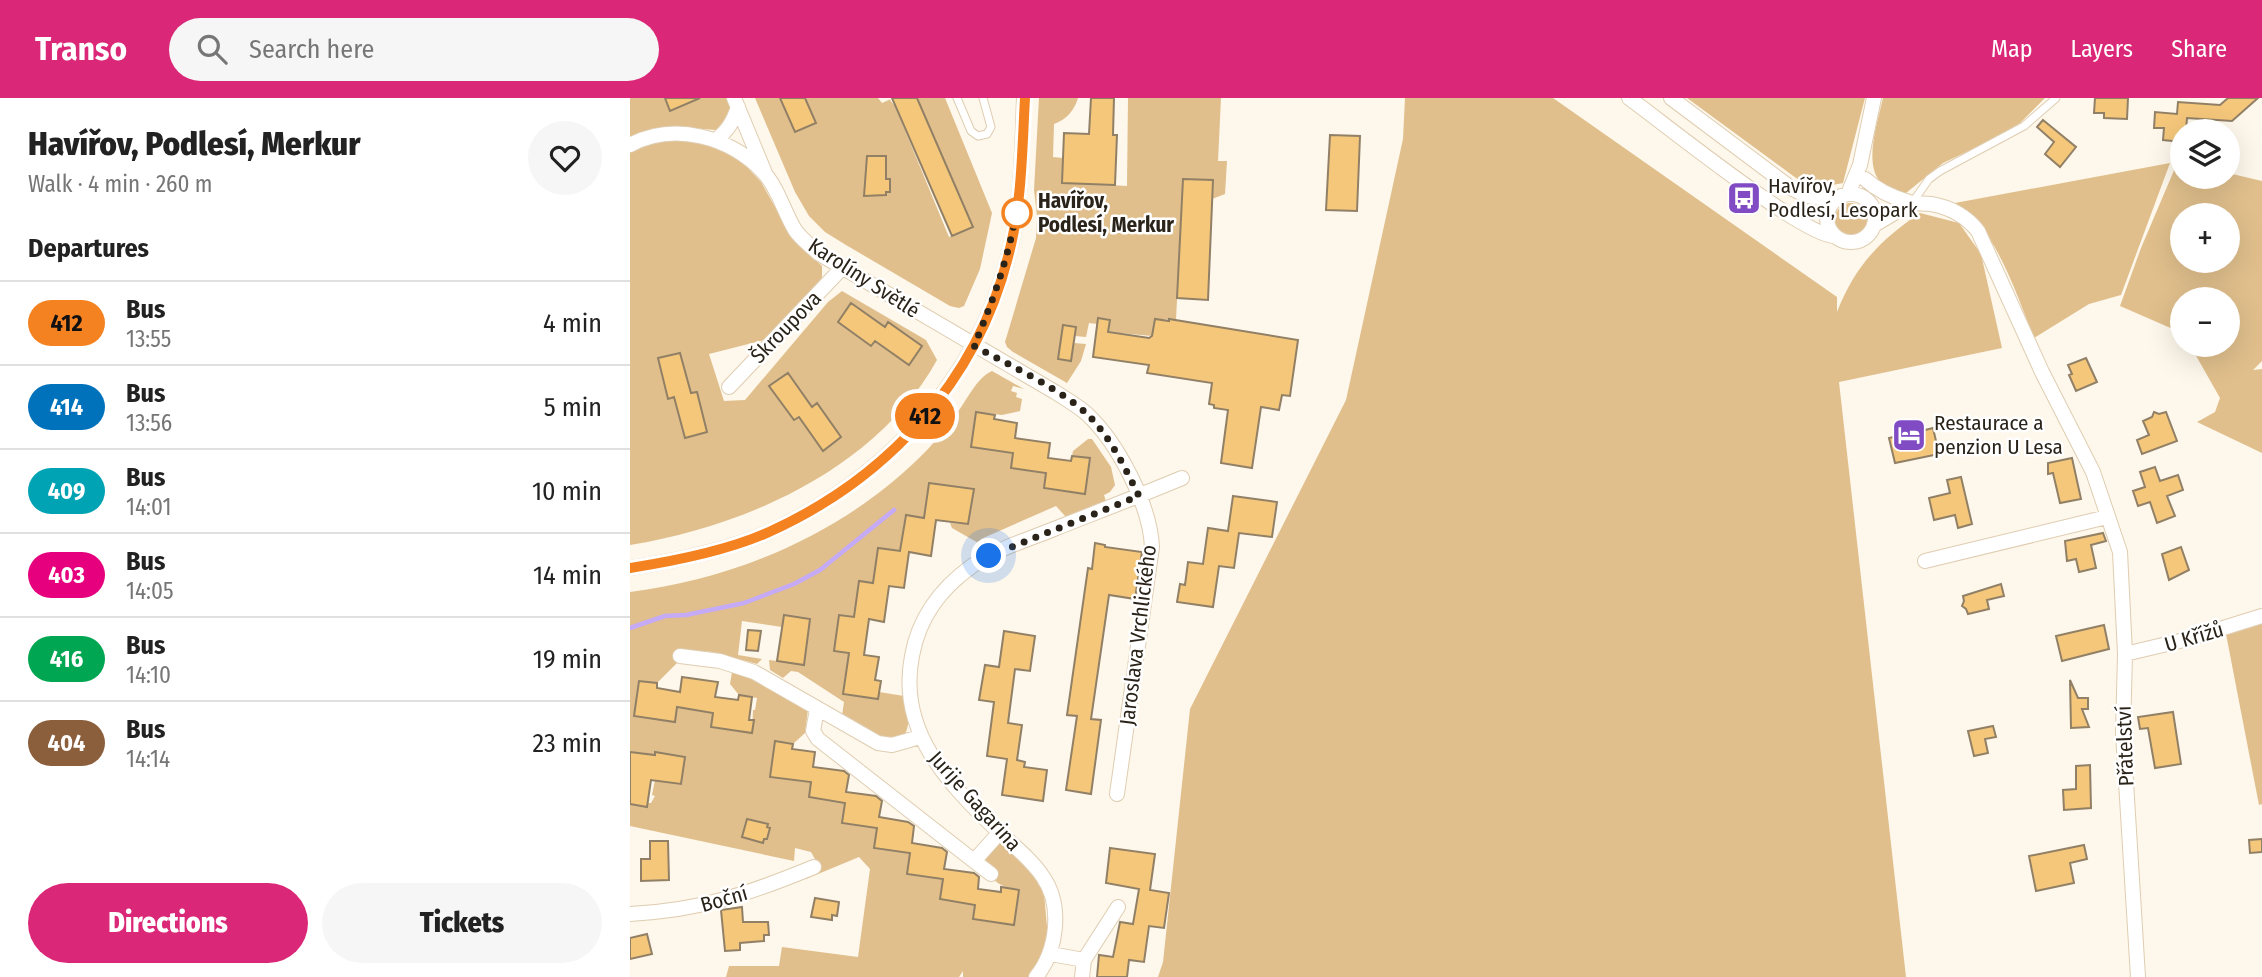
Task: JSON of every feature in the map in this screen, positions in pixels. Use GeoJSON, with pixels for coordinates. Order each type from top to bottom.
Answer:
{"type":"FeatureCollection","features":[{"type":"Feature","properties":{"kind":"street"},"geometry":{"type":"LineString","coordinates":[[630,568],[681,560],[767,533],[831,499],[888,457],[938,401],[974,346],[995,297],[1008,257],[1021,173],[1024,98]]}},
{"type":"Feature","properties":{"kind":"street"},"geometry":{"type":"LineString","coordinates":[[1629,98],[1777,208],[1820,234],[1850,242],[1858,241],[1869,234],[1874,225],[1875,214],[1866,200],[1863,172],[1874,98]]}},
{"type":"Feature","properties":{"kind":"street","name":"Přátelství"},"geometry":{"type":"LineString","coordinates":[[1671,98],[1791,188],[1807,196],[1866,200],[1894,197]]}},
{"type":"Feature","properties":{"kind":"street"},"geometry":{"type":"LineString","coordinates":[[716,140],[727,131],[734,120],[736,103]]}},
{"type":"Feature","properties":{"kind":"street"},"geometry":{"type":"LineString","coordinates":[[736,103],[765,174]]}},
{"type":"Feature","properties":{"kind":"street","name":"Karolíny Světlé"},"geometry":{"type":"LineString","coordinates":[[630,145],[657,135],[683,133],[716,140],[740,153],[765,174],[797,232],[818,253],[974,346]]}},
{"type":"Feature","properties":{"kind":"street"},"geometry":{"type":"LineString","coordinates":[[1835,236],[1827,222],[1828,213],[1863,172]]}},
{"type":"Feature","properties":{"kind":"street","name":"Přátelství"},"geometry":{"type":"LineString","coordinates":[[1863,172],[1880,192],[1912,203],[1951,210],[1978,231],[2042,372],[2093,472],[2120,552],[2125,654],[2123,733],[2138,977]]}},
{"type":"Feature","properties":{"kind":"street"},"geometry":{"type":"LineString","coordinates":[[1874,225],[1912,203]]}},
{"type":"Feature","properties":{"kind":"street","name":"Škroupova"},"geometry":{"type":"LineString","coordinates":[[729,387],[842,268]]}},
{"type":"Feature","properties":{"kind":"street","name":"Jaroslava Vrchlického"},"geometry":{"type":"LineString","coordinates":[[974,346],[1055,392],[1088,415],[1112,444],[1139,496],[1150,528],[1152,547],[1117,794]]}},
{"type":"Feature","properties":{"kind":"street","name":"Jurije Gagarina"},"geometry":{"type":"LineString","coordinates":[[1037,977],[1051,954],[1054,924],[1048,887],[1036,868],[943,773],[920,737],[910,700],[909,685],[911,661],[919,627],[946,588],[974,565],[997,552],[1182,478]]}},
{"type":"Feature","properties":{"kind":"street"},"geometry":{"type":"LineString","coordinates":[[1925,561],[2108,517]]}},
{"type":"Feature","properties":{"kind":"street","name":"U Křížů"},"geometry":{"type":"LineString","coordinates":[[2125,654],[2188,639],[2262,616]]}},
{"type":"Feature","properties":{"kind":"street"},"geometry":{"type":"LineString","coordinates":[[680,656],[720,661],[744,668],[878,743],[892,746],[920,737]]}},
{"type":"Feature","properties":{"kind":"street"},"geometry":{"type":"LineString","coordinates":[[817,709],[813,731],[818,739],[990,874]]}},
{"type":"Feature","properties":{"kind":"street"},"geometry":{"type":"LineString","coordinates":[[974,861],[999,832]]}},
{"type":"Feature","properties":{"kind":"street","name":"Boční"},"geometry":{"type":"LineString","coordinates":[[630,914],[673,911],[713,904],[756,891],[814,867]]}},
{"type":"Feature","properties":{"kind":"street"},"geometry":{"type":"LineString","coordinates":[[1082,977],[1084,960],[1118,906]]}},
{"type":"Feature","properties":{"kind":"street"},"geometry":{"type":"LineString","coordinates":[[1051,954],[1084,960]]}},
{"type":"Feature","properties":{"kind":"lane"},"geometry":{"type":"LineString","coordinates":[[957,98],[971,131],[978,136],[986,134],[991,127],[983,98]]}},
{"type":"Feature","properties":{"kind":"lane"},"geometry":{"type":"LineString","coordinates":[[1912,203],[1929,179],[2024,126],[2056,98]]}},
{"type":"Feature","properties":{"kind":"shaded area"},"geometry":{"type":"Polygon","coordinates":[[[630,98],[731,98],[731,112],[721,128],[716,130],[689,128],[630,138],[630,98]]]}},
{"type":"Feature","properties":{"kind":"shaded area"},"geometry":{"type":"Polygon","coordinates":[[[755,98],[878,98],[882,103],[891,99],[949,237],[972,227],[916,98],[945,98],[992,213],[980,269],[964,306],[950,306],[825,232],[809,216],[795,192],[755,98]]]}},
{"type":"Feature","properties":{"kind":"shaded area"},"geometry":{"type":"Polygon","coordinates":[[[1039,98],[1078,98],[1069,114],[1054,124],[1053,157],[1063,158],[1062,182],[1127,186],[1128,98],[1221,98],[1218,161],[1227,161],[1225,194],[1212,199],[1213,180],[1183,179],[1176,320],[1155,319],[1152,336],[1108,332],[1109,320],[1098,318],[1097,324],[1089,323],[1086,337],[1075,336],[1076,327],[1063,325],[1058,359],[1071,361],[1074,343],[1086,344],[1081,361],[1067,383],[1013,352],[1005,342],[1036,238],[1034,190],[1039,98]]]}},
{"type":"Feature","properties":{"kind":"shaded area"},"geometry":{"type":"Polygon","coordinates":[[[1405,98],[1553,98],[1837,297],[1837,312],[1852,281],[1870,255],[1920,213],[1959,223],[1981,254],[2002,348],[1839,382],[1906,977],[1158,977],[1163,962],[1190,709],[1346,400],[1403,139],[1405,98]]]}},
{"type":"Feature","properties":{"kind":"shaded area"},"geometry":{"type":"Polygon","coordinates":[[[1687,98],[1865,98],[1843,183],[1811,189],[1687,98]]]}},
{"type":"Feature","properties":{"kind":"shaded area"},"geometry":{"type":"Polygon","coordinates":[[[1883,98],[2045,98],[2020,123],[1992,140],[1943,163],[1906,193],[1890,189],[1879,181],[1874,170],[1873,141],[1883,98]]]}},
{"type":"Feature","properties":{"kind":"shaded area"},"geometry":{"type":"Polygon","coordinates":[[[680,140],[717,147],[744,164],[761,182],[792,237],[822,266],[819,282],[768,339],[709,354],[724,401],[745,400],[828,302],[842,291],[926,340],[937,360],[911,398],[880,432],[844,461],[805,486],[763,507],[719,523],[630,545],[630,151],[653,142],[680,140]]]}},
{"type":"Feature","properties":{"kind":"shaded area"},"geometry":{"type":"Polygon","coordinates":[[[2170,163],[2121,295],[2089,304],[2034,338],[1993,244],[1982,227],[1955,203],[2170,163]]]}},
{"type":"Feature","properties":{"kind":"shaded area"},"geometry":{"type":"Polygon","coordinates":[[[2240,176],[2262,181],[2262,361],[2253,370],[2262,369],[2262,453],[2197,422],[2215,412],[2220,398],[2197,357],[2240,357],[2240,287],[2170,287],[2170,328],[2120,306],[2170,180],[2170,189],[2240,189],[2240,176]]]}},
{"type":"Feature","properties":{"kind":"shaded area"},"geometry":{"type":"Polygon","coordinates":[[[1851,203],[1863,207],[1867,219],[1863,231],[1851,235],[1839,231],[1835,219],[1839,207],[1851,203]]]}},
{"type":"Feature","properties":{"kind":"shaded area"},"geometry":{"type":"Polygon","coordinates":[[[992,371],[1024,389],[1013,386],[1011,391],[1022,399],[1020,411],[1002,415],[976,412],[972,447],[1013,453],[1011,468],[1046,473],[1044,488],[1085,494],[1090,459],[1072,456],[1073,451],[1088,439],[1092,439],[1111,467],[1115,485],[1104,495],[1106,502],[1066,517],[1056,506],[981,539],[980,544],[952,528],[950,523],[968,524],[974,489],[929,483],[924,518],[905,516],[900,551],[873,583],[859,582],[854,617],[839,615],[834,650],[849,653],[847,665],[850,666],[848,676],[845,676],[843,694],[878,699],[879,692],[904,696],[908,721],[905,734],[898,739],[889,739],[868,732],[842,716],[844,702],[798,672],[791,671],[783,678],[770,670],[769,660],[804,664],[810,619],[785,615],[782,627],[742,621],[738,655],[762,659],[757,664],[713,652],[679,649],[680,660],[657,683],[639,681],[634,716],[675,722],[677,707],[713,713],[711,727],[734,728],[734,731],[752,733],[753,710],[757,698],[739,695],[730,684],[732,672],[737,669],[808,709],[805,733],[793,744],[775,741],[799,781],[811,782],[809,797],[845,803],[842,823],[877,828],[875,848],[910,853],[907,874],[943,879],[940,899],[975,905],[974,919],[1014,925],[1019,890],[1005,887],[996,881],[984,859],[994,843],[1003,842],[1040,882],[1044,893],[1048,938],[1037,967],[1028,977],[963,977],[963,971],[959,977],[726,977],[729,966],[779,966],[782,947],[858,957],[870,869],[859,857],[806,879],[816,861],[811,852],[795,848],[794,861],[630,826],[630,804],[647,807],[655,796],[652,795],[655,780],[685,757],[655,752],[654,761],[640,753],[630,752],[630,592],[712,575],[753,562],[829,526],[864,504],[928,449],[976,385],[992,371]]]}},
{"type":"Feature","properties":{"kind":"shaded area"},"geometry":{"type":"Polygon","coordinates":[[[2262,622],[2262,804],[2259,805],[2226,634],[2262,622]]]}},
{"type":"Feature","properties":{"kind":"building"},"geometry":{"type":"Polygon","coordinates":[[[665,98],[700,98],[670,111],[665,98]]]}},
{"type":"Feature","properties":{"kind":"building"},"geometry":{"type":"Polygon","coordinates":[[[780,98],[805,98],[816,123],[795,132],[780,98]]]}},
{"type":"Feature","properties":{"kind":"building"},"geometry":{"type":"Polygon","coordinates":[[[892,98],[917,98],[973,227],[952,236],[892,98]]]}},
{"type":"Feature","properties":{"kind":"building"},"geometry":{"type":"Polygon","coordinates":[[[1091,98],[1114,98],[1113,135],[1117,135],[1115,185],[1062,183],[1064,133],[1089,134],[1091,98]]]}},
{"type":"Feature","properties":{"kind":"building"},"geometry":{"type":"Polygon","coordinates":[[[2095,98],[2128,98],[2127,119],[2104,118],[2104,113],[2094,113],[2095,98]]]}},
{"type":"Feature","properties":{"kind":"building"},"geometry":{"type":"Polygon","coordinates":[[[2228,98],[2258,98],[2234,119],[2170,119],[2170,141],[2163,140],[2164,128],[2154,128],[2155,112],[2177,114],[2178,102],[2220,105],[2228,98]]]}},
{"type":"Feature","properties":{"kind":"building"},"geometry":{"type":"Polygon","coordinates":[[[2043,120],[2076,147],[2060,167],[2045,154],[2054,142],[2037,127],[2043,120]]]}},
{"type":"Feature","properties":{"kind":"building"},"geometry":{"type":"Polygon","coordinates":[[[1330,135],[1360,136],[1357,211],[1326,210],[1330,135]]]}},
{"type":"Feature","properties":{"kind":"building"},"geometry":{"type":"Polygon","coordinates":[[[867,156],[886,156],[886,179],[890,179],[890,192],[886,192],[886,195],[864,196],[867,156]]]}},
{"type":"Feature","properties":{"kind":"building"},"geometry":{"type":"Polygon","coordinates":[[[1183,179],[1213,180],[1208,300],[1177,298],[1183,179]]]}},
{"type":"Feature","properties":{"kind":"building"},"geometry":{"type":"Polygon","coordinates":[[[851,303],[885,327],[888,322],[922,346],[909,365],[875,341],[871,346],[838,322],[851,303]]]}},
{"type":"Feature","properties":{"kind":"building"},"geometry":{"type":"Polygon","coordinates":[[[1098,318],[1110,320],[1108,332],[1149,338],[1152,336],[1155,319],[1169,319],[1298,340],[1290,396],[1282,395],[1279,410],[1261,407],[1252,468],[1221,463],[1228,410],[1214,408],[1214,405],[1209,404],[1212,383],[1147,373],[1149,365],[1093,357],[1098,318]]]}},
{"type":"Feature","properties":{"kind":"building"},"geometry":{"type":"Polygon","coordinates":[[[1063,325],[1076,327],[1071,361],[1058,359],[1063,325]]]}},
{"type":"Feature","properties":{"kind":"building"},"geometry":{"type":"Polygon","coordinates":[[[680,353],[691,393],[697,392],[707,432],[685,438],[674,397],[668,399],[658,358],[680,353]]]}},
{"type":"Feature","properties":{"kind":"building"},"geometry":{"type":"Polygon","coordinates":[[[2086,358],[2097,382],[2076,391],[2068,365],[2086,358]]]}},
{"type":"Feature","properties":{"kind":"building"},"geometry":{"type":"Polygon","coordinates":[[[788,373],[812,407],[817,403],[841,437],[823,451],[799,417],[794,420],[769,386],[788,373]]]}},
{"type":"Feature","properties":{"kind":"building"},"geometry":{"type":"Polygon","coordinates":[[[976,412],[1017,423],[1015,438],[1050,443],[1048,458],[1071,461],[1072,456],[1090,458],[1085,494],[1044,488],[1046,473],[1011,468],[1013,453],[971,447],[976,412]]]}},
{"type":"Feature","properties":{"kind":"building"},"geometry":{"type":"Polygon","coordinates":[[[2154,412],[2166,412],[2177,441],[2142,454],[2137,440],[2149,435],[2143,421],[2152,417],[2154,412]]]}},
{"type":"Feature","properties":{"kind":"building"},"geometry":{"type":"Polygon","coordinates":[[[1915,427],[1917,432],[1933,428],[1939,454],[1895,463],[1889,438],[1903,435],[1902,430],[1915,427]]]}},
{"type":"Feature","properties":{"kind":"building"},"geometry":{"type":"Polygon","coordinates":[[[2072,458],[2081,499],[2060,503],[2053,473],[2048,474],[2048,463],[2072,458]]]}},
{"type":"Feature","properties":{"kind":"building"},"geometry":{"type":"Polygon","coordinates":[[[2155,467],[2160,481],[2178,475],[2183,490],[2167,496],[2175,516],[2157,523],[2150,502],[2138,506],[2133,491],[2145,487],[2140,472],[2155,467]]]}},
{"type":"Feature","properties":{"kind":"building"},"geometry":{"type":"Polygon","coordinates":[[[1961,477],[1972,524],[1958,528],[1955,515],[1934,520],[1929,498],[1950,493],[1947,480],[1961,477]]]}},
{"type":"Feature","properties":{"kind":"building"},"geometry":{"type":"Polygon","coordinates":[[[929,483],[974,489],[968,524],[936,520],[931,556],[909,552],[904,588],[889,586],[884,622],[869,619],[864,655],[879,657],[875,680],[881,681],[878,699],[843,694],[849,653],[834,651],[839,615],[854,617],[859,581],[873,583],[878,548],[900,551],[906,515],[924,518],[929,483]]]}},
{"type":"Feature","properties":{"kind":"building"},"geometry":{"type":"Polygon","coordinates":[[[1233,496],[1277,502],[1272,537],[1239,533],[1234,568],[1219,566],[1213,607],[1177,602],[1180,584],[1185,585],[1188,562],[1203,564],[1208,528],[1228,531],[1233,496]]]}},
{"type":"Feature","properties":{"kind":"building"},"geometry":{"type":"Polygon","coordinates":[[[2103,533],[2106,541],[2091,545],[2096,568],[2079,572],[2076,559],[2067,561],[2065,541],[2103,533]]]}},
{"type":"Feature","properties":{"kind":"building"},"geometry":{"type":"Polygon","coordinates":[[[1095,543],[1142,552],[1135,599],[1109,595],[1091,719],[1101,720],[1091,794],[1066,790],[1077,716],[1067,715],[1088,568],[1092,569],[1095,543]]]}},
{"type":"Feature","properties":{"kind":"building"},"geometry":{"type":"Polygon","coordinates":[[[2181,547],[2189,570],[2169,580],[2162,554],[2181,547]]]}},
{"type":"Feature","properties":{"kind":"building"},"geometry":{"type":"Polygon","coordinates":[[[2001,584],[2004,596],[1987,600],[1989,609],[1968,614],[1962,606],[1963,596],[2001,584]]]}},
{"type":"Feature","properties":{"kind":"building"},"geometry":{"type":"Polygon","coordinates":[[[784,615],[810,619],[804,665],[777,661],[784,615]]]}},
{"type":"Feature","properties":{"kind":"building"},"geometry":{"type":"Polygon","coordinates":[[[2104,625],[2109,649],[2062,661],[2056,636],[2104,625]]]}},
{"type":"Feature","properties":{"kind":"building"},"geometry":{"type":"Polygon","coordinates":[[[748,630],[761,631],[758,651],[746,650],[748,630]]]}},
{"type":"Feature","properties":{"kind":"building"},"geometry":{"type":"Polygon","coordinates":[[[1004,631],[1035,636],[1030,671],[1015,669],[1008,723],[1022,725],[1017,760],[1025,762],[1024,767],[1047,770],[1043,801],[1002,795],[1007,759],[987,756],[994,702],[979,700],[985,665],[999,667],[1004,631]]]}},
{"type":"Feature","properties":{"kind":"building"},"geometry":{"type":"Polygon","coordinates":[[[682,677],[718,682],[715,697],[738,700],[739,695],[752,697],[749,720],[754,720],[752,733],[711,727],[713,713],[677,707],[675,722],[634,716],[639,681],[657,683],[657,688],[680,692],[682,677]]]}},
{"type":"Feature","properties":{"kind":"building"},"geometry":{"type":"Polygon","coordinates":[[[2070,680],[2078,698],[2088,698],[2088,709],[2082,709],[2089,727],[2071,728],[2070,680]]]}},
{"type":"Feature","properties":{"kind":"building"},"geometry":{"type":"Polygon","coordinates":[[[2173,712],[2181,764],[2155,768],[2148,728],[2140,729],[2138,717],[2173,712]]]}},
{"type":"Feature","properties":{"kind":"building"},"geometry":{"type":"Polygon","coordinates":[[[1993,726],[1996,737],[1985,739],[1988,753],[1974,756],[1968,731],[1993,726]]]}},
{"type":"Feature","properties":{"kind":"building"},"geometry":{"type":"Polygon","coordinates":[[[775,741],[793,744],[792,749],[815,752],[813,767],[844,771],[849,775],[846,792],[876,796],[882,801],[879,817],[908,822],[914,826],[912,843],[942,848],[947,852],[944,869],[974,873],[979,877],[978,889],[1001,892],[1001,887],[1019,890],[1014,925],[973,919],[975,905],[940,899],[943,879],[907,874],[910,853],[874,848],[877,828],[842,823],[845,803],[809,797],[811,782],[770,777],[775,741]]]}},
{"type":"Feature","properties":{"kind":"building"},"geometry":{"type":"Polygon","coordinates":[[[630,752],[655,755],[655,752],[685,757],[681,784],[651,780],[647,807],[630,804],[630,752]]]}},
{"type":"Feature","properties":{"kind":"building"},"geometry":{"type":"Polygon","coordinates":[[[2090,765],[2091,808],[2064,810],[2063,790],[2076,789],[2076,766],[2090,765]]]}},
{"type":"Feature","properties":{"kind":"building"},"geometry":{"type":"Polygon","coordinates":[[[747,819],[768,824],[767,827],[770,828],[763,843],[742,837],[747,819]]]}},
{"type":"Feature","properties":{"kind":"building"},"geometry":{"type":"Polygon","coordinates":[[[2262,839],[2262,852],[2250,853],[2249,840],[2262,839]]]}},
{"type":"Feature","properties":{"kind":"building"},"geometry":{"type":"Polygon","coordinates":[[[650,841],[668,841],[669,880],[641,881],[641,859],[650,859],[650,841]]]}},
{"type":"Feature","properties":{"kind":"building"},"geometry":{"type":"Polygon","coordinates":[[[2084,845],[2087,859],[2070,863],[2074,883],[2036,891],[2029,856],[2084,845]]]}},
{"type":"Feature","properties":{"kind":"building"},"geometry":{"type":"Polygon","coordinates":[[[1110,848],[1155,854],[1150,890],[1169,893],[1164,928],[1149,926],[1144,962],[1129,960],[1127,977],[1097,977],[1099,955],[1113,957],[1120,922],[1133,924],[1139,889],[1106,883],[1110,848]]]}},
{"type":"Feature","properties":{"kind":"building"},"geometry":{"type":"Polygon","coordinates":[[[815,898],[839,902],[837,916],[832,915],[832,920],[811,917],[815,898]]]}},
{"type":"Feature","properties":{"kind":"building"},"geometry":{"type":"Polygon","coordinates":[[[742,907],[743,922],[768,922],[769,935],[764,935],[764,941],[740,943],[740,950],[725,951],[721,910],[742,907]]]}},
{"type":"Feature","properties":{"kind":"building"},"geometry":{"type":"Polygon","coordinates":[[[647,934],[652,954],[630,959],[630,938],[647,934]]]}},
{"type":"Feature","properties":{"kind":"waterway"},"geometry":{"type":"LineString","coordinates":[[630,628],[665,616],[686,615],[744,603],[794,584],[820,570],[894,510]]}},
{"type":"Feature","properties":{"kind":"bus line","name":"412"},"geometry":{"type":"LineString","coordinates":[[630,568],[681,560],[767,533],[831,499],[888,457],[938,401],[974,346],[995,297],[1008,257],[1021,173],[1025,98]]}},
{"type":"Feature","properties":{"kind":"place","name":"Havířov, Podlesí, Lesopark"},"geometry":{"type":"Point","coordinates":[1744,198]}},
{"type":"Feature","properties":{"kind":"place","name":"Havířov, Podlesí, Merkur"},"geometry":{"type":"Point","coordinates":[1017,213]}},
{"type":"Feature","properties":{"kind":"place","name":"Restaurace a penzion U Lesa"},"geometry":{"type":"Point","coordinates":[1909,435]}},
{"type":"Feature","properties":{"kind":"route"},"geometry":{"type":"LineString","coordinates":[[989,556],[1139,496],[1112,444],[1088,415],[1072,402],[974,346],[995,297],[1008,257],[1017,210],[1017,213]]}}]}
